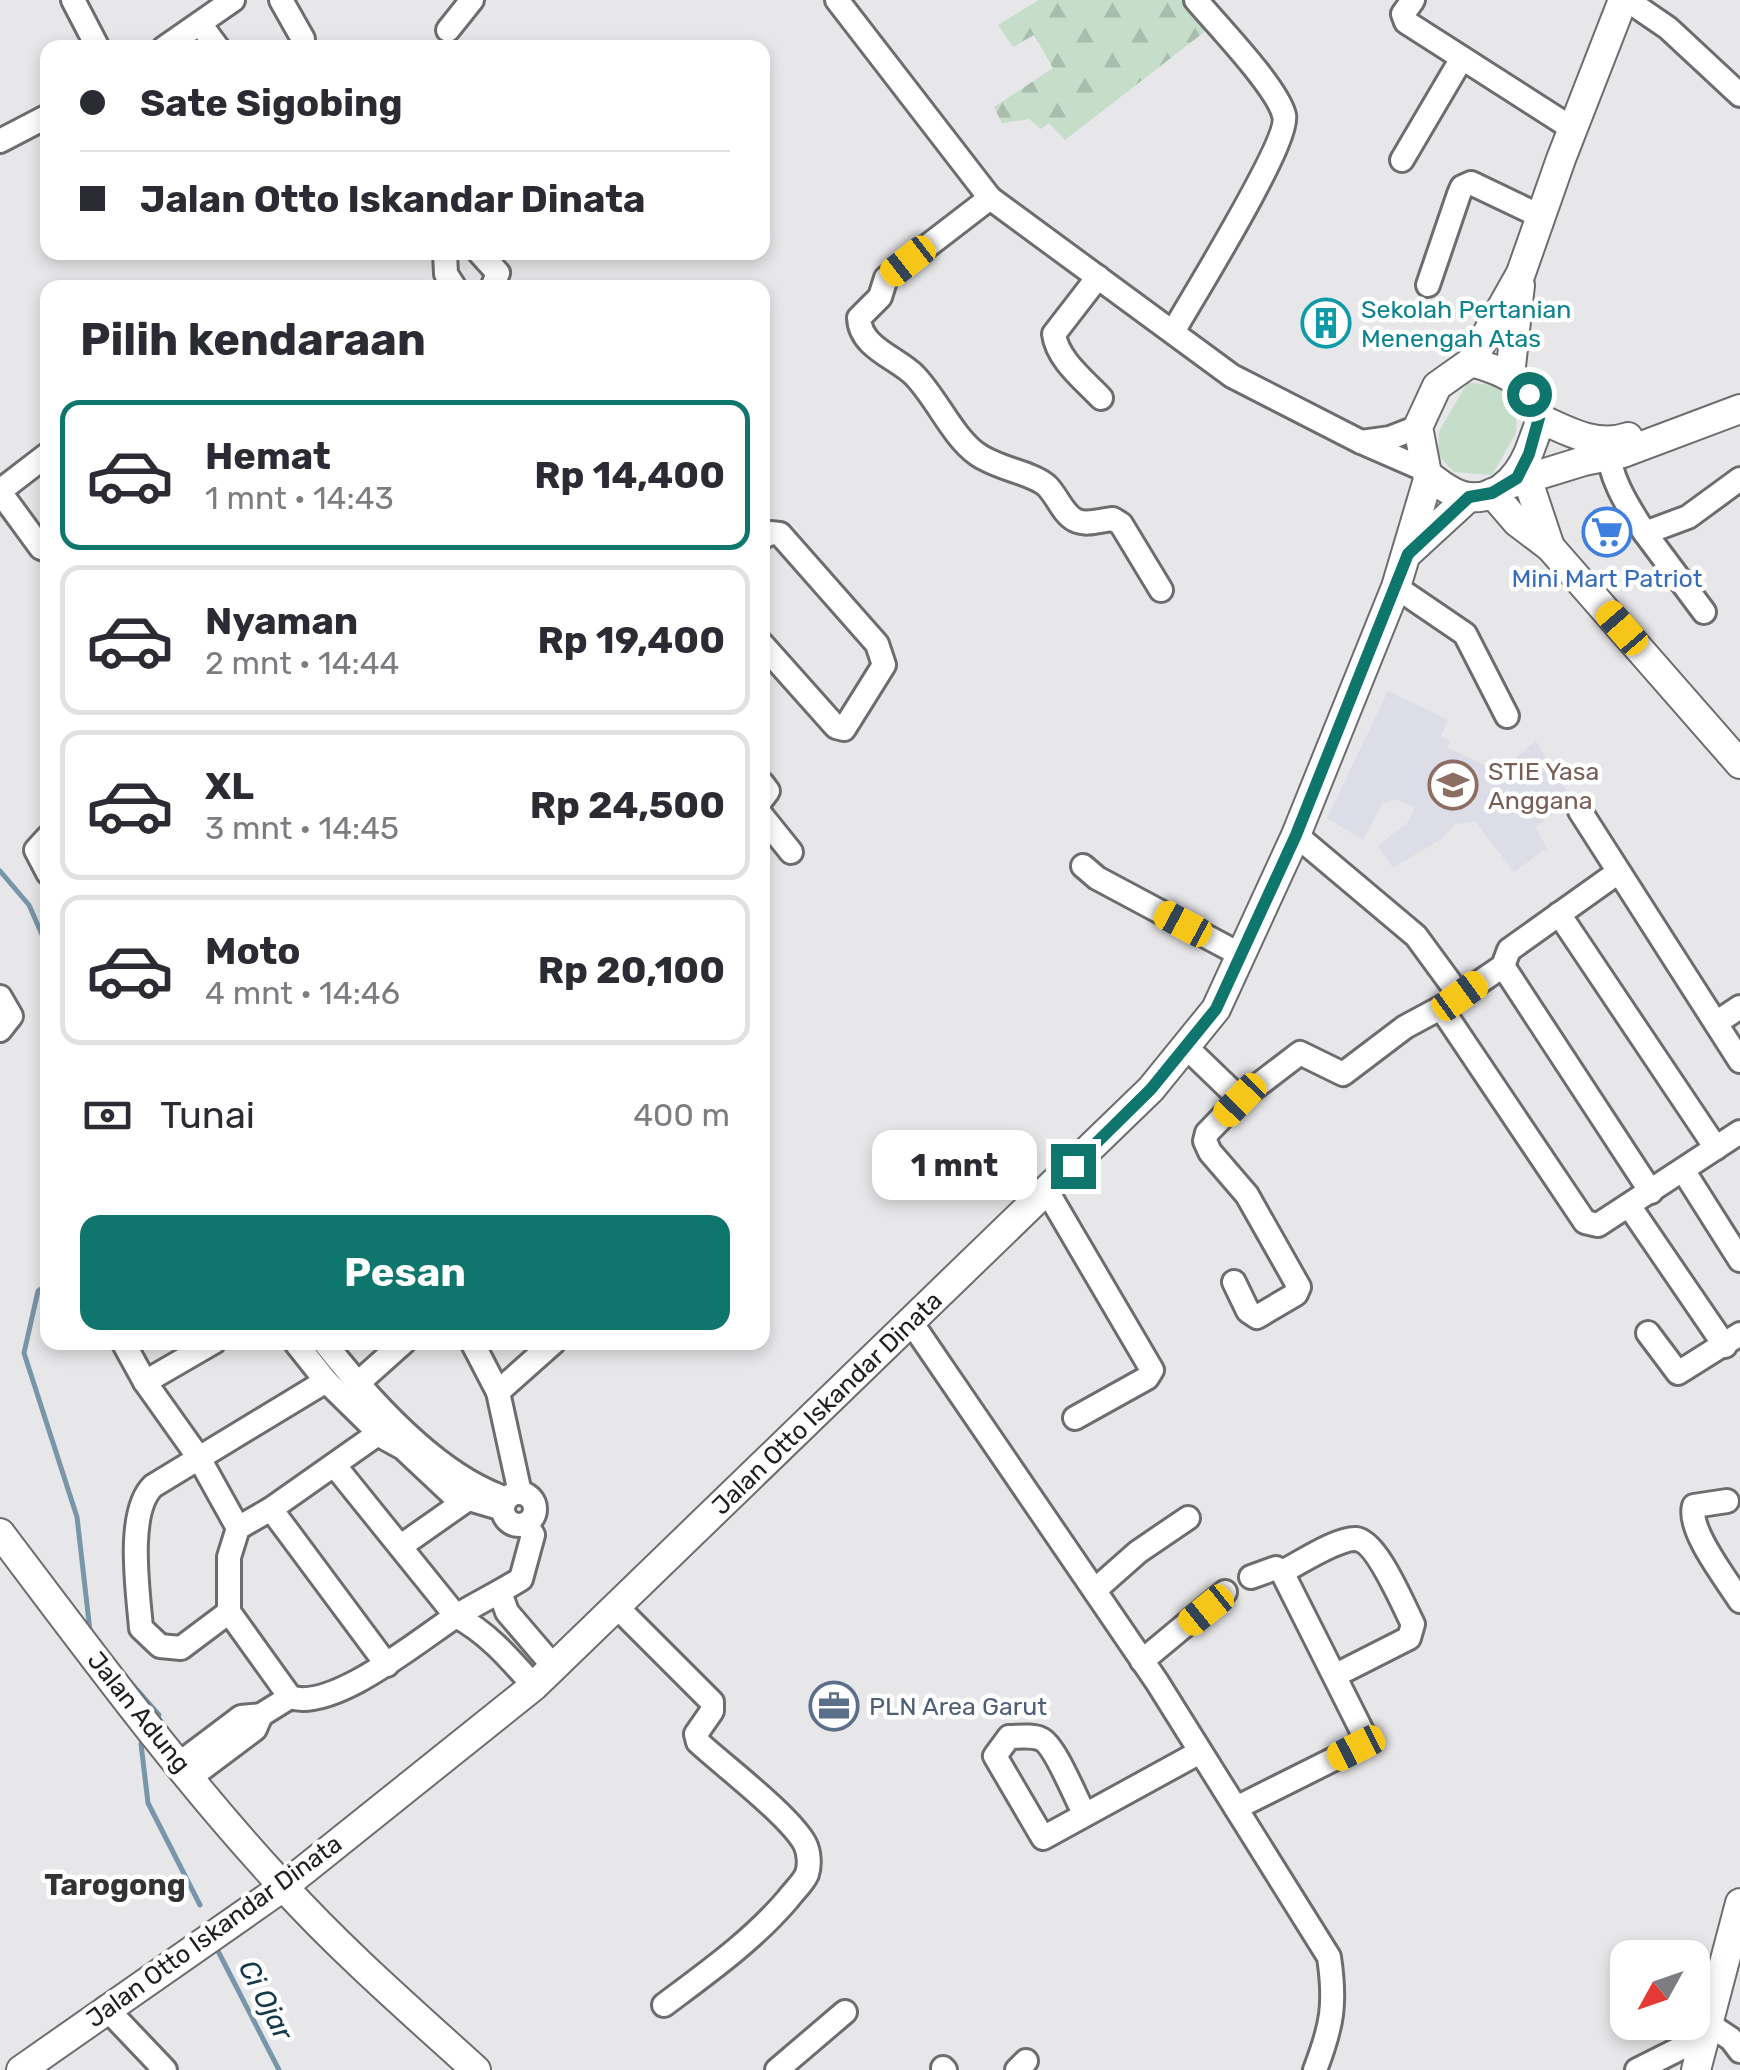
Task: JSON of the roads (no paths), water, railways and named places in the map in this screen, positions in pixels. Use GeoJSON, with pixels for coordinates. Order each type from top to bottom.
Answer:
{"type":"FeatureCollection","features":[{"type":"Feature","properties":{"kind":"main road"},"geometry":{"type":"LineString","coordinates":[[1626,0],[1572,129],[1521,273],[1470,362],[1437,386],[1418,426],[1426,473],[1503,484],[1550,547],[1740,764]]}},
{"type":"Feature","properties":{"kind":"main road"},"geometry":{"type":"LineString","coordinates":[[1510,375],[1521,273]]}},
{"type":"Feature","properties":{"kind":"main road"},"geometry":{"type":"LineString","coordinates":[[1470,362],[1510,375],[1529,394],[1539,418],[1595,448],[1623,453],[1740,409]]}},
{"type":"Feature","properties":{"kind":"main road"},"geometry":{"type":"LineString","coordinates":[[1408,554],[1503,484],[1740,392]]}},
{"type":"Feature","properties":{"kind":"main road"},"geometry":{"type":"LineString","coordinates":[[1539,418],[1503,484],[1517,522],[1550,547]]}},
{"type":"Feature","properties":{"kind":"main road","name":"Jalan Otto Iskandar Dinata"},"geometry":{"type":"LineString","coordinates":[[20,2070],[283,1887],[544,1677],[1151,1089],[1216,1009],[1296,835],[1408,554],[1426,473]]}},
{"type":"Feature","properties":{"kind":"main road","name":"Jalan Adung"},"geometry":{"type":"LineString","coordinates":[[1,1537],[147,1726],[283,1887],[476,2070]]}},
{"type":"Feature","properties":{"kind":"main road"},"geometry":{"type":"LineString","coordinates":[[1696,2070],[1725,2035],[1740,1902]]}},
{"type":"Feature","properties":{"kind":"street"},"geometry":{"type":"LineString","coordinates":[[73,0],[94,40]]}},
{"type":"Feature","properties":{"kind":"street"},"geometry":{"type":"LineString","coordinates":[[177,40],[234,0]]}},
{"type":"Feature","properties":{"kind":"street"},"geometry":{"type":"LineString","coordinates":[[281,0],[303,40]]}},
{"type":"Feature","properties":{"kind":"street"},"geometry":{"type":"LineString","coordinates":[[448,30],[472,0]]}},
{"type":"Feature","properties":{"kind":"street"},"geometry":{"type":"LineString","coordinates":[[838,0],[990,198],[1232,376],[1426,473]]}},
{"type":"Feature","properties":{"kind":"street"},"geometry":{"type":"LineString","coordinates":[[1173,332],[1285,129],[1284,113],[1274,95],[1196,0]]}},
{"type":"Feature","properties":{"kind":"street"},"geometry":{"type":"LineString","coordinates":[[1413,0],[1402,18],[1572,129]]}},
{"type":"Feature","properties":{"kind":"street"},"geometry":{"type":"LineString","coordinates":[[1626,0],[1668,28],[1740,95]]}},
{"type":"Feature","properties":{"kind":"street"},"geometry":{"type":"LineString","coordinates":[[201,25],[212,40]]}},
{"type":"Feature","properties":{"kind":"street"},"geometry":{"type":"LineString","coordinates":[[1402,160],[1462,58]]}},
{"type":"Feature","properties":{"kind":"street"},"geometry":{"type":"LineString","coordinates":[[0,141],[40,120]]}},
{"type":"Feature","properties":{"kind":"street"},"geometry":{"type":"LineString","coordinates":[[1428,286],[1459,194],[1467,184],[1542,212]]}},
{"type":"Feature","properties":{"kind":"street"},"geometry":{"type":"LineString","coordinates":[[990,198],[886,278],[880,297],[859,318],[860,326],[881,353],[916,377],[967,446],[978,455],[1002,469],[1043,482],[1072,519],[1092,523],[1113,519],[1121,524],[1161,590]]}},
{"type":"Feature","properties":{"kind":"street"},"geometry":{"type":"LineString","coordinates":[[486,260],[498,273],[495,280]]}},
{"type":"Feature","properties":{"kind":"street"},"geometry":{"type":"LineString","coordinates":[[1098,277],[1054,339],[1064,358],[1101,398]]}},
{"type":"Feature","properties":{"kind":"street"},"geometry":{"type":"LineString","coordinates":[[1360,442],[1390,438],[1418,426]]}},
{"type":"Feature","properties":{"kind":"street"},"geometry":{"type":"LineString","coordinates":[[1595,448],[1645,533],[1704,612]]}},
{"type":"Feature","properties":{"kind":"street"},"geometry":{"type":"LineString","coordinates":[[40,460],[0,492],[40,545]]}},
{"type":"Feature","properties":{"kind":"street"},"geometry":{"type":"LineString","coordinates":[[1645,533],[1688,517],[1740,479]]}},
{"type":"Feature","properties":{"kind":"street"},"geometry":{"type":"LineString","coordinates":[[770,533],[780,534],[876,644],[884,665],[844,729],[836,727],[770,653]]}},
{"type":"Feature","properties":{"kind":"street"},"geometry":{"type":"LineString","coordinates":[[1396,587],[1465,634],[1507,716]]}},
{"type":"Feature","properties":{"kind":"street"},"geometry":{"type":"LineString","coordinates":[[1580,812],[1740,1061]]}},
{"type":"Feature","properties":{"kind":"street"},"geometry":{"type":"LineString","coordinates":[[770,832],[791,852]]}},
{"type":"Feature","properties":{"kind":"street"},"geometry":{"type":"LineString","coordinates":[[1296,835],[1416,936],[1451,1002],[1585,1222],[1598,1226],[1740,1132]]}},
{"type":"Feature","properties":{"kind":"street"},"geometry":{"type":"LineString","coordinates":[[1084,866],[1097,878],[1240,955]]}},
{"type":"Feature","properties":{"kind":"street"},"geometry":{"type":"LineString","coordinates":[[1234,1282],[1248,1310],[1257,1317],[1296,1294],[1299,1287],[1247,1195],[1210,1152],[1205,1141],[1208,1133],[1240,1100],[1300,1052],[1344,1074],[1405,1028],[1502,966],[1510,950],[1617,872]]}},
{"type":"Feature","properties":{"kind":"street"},"geometry":{"type":"LineString","coordinates":[[1558,914],[1716,1148]]}},
{"type":"Feature","properties":{"kind":"street"},"geometry":{"type":"LineString","coordinates":[[1502,966],[1651,1192]]}},
{"type":"Feature","properties":{"kind":"street"},"geometry":{"type":"LineString","coordinates":[[0,997],[11,1016],[0,1030]]}},
{"type":"Feature","properties":{"kind":"street"},"geometry":{"type":"LineString","coordinates":[[1716,1023],[1740,1007]]}},
{"type":"Feature","properties":{"kind":"street"},"geometry":{"type":"LineString","coordinates":[[1186,1048],[1240,1100]]}},
{"type":"Feature","properties":{"kind":"street"},"geometry":{"type":"LineString","coordinates":[[1683,1170],[1740,1260]]}},
{"type":"Feature","properties":{"kind":"street"},"geometry":{"type":"LineString","coordinates":[[1047,1191],[1152,1370],[1147,1378],[1075,1418]]}},
{"type":"Feature","properties":{"kind":"street"},"geometry":{"type":"LineString","coordinates":[[1630,1206],[1732,1340],[1678,1373],[1648,1333]]}},
{"type":"Feature","properties":{"kind":"street"},"geometry":{"type":"LineString","coordinates":[[911,1322],[1095,1590],[1328,1957],[1334,1997],[1315,2070]]}},
{"type":"Feature","properties":{"kind":"street"},"geometry":{"type":"LineString","coordinates":[[128,1350],[145,1382],[200,1458],[238,1528]]}},
{"type":"Feature","properties":{"kind":"street"},"geometry":{"type":"LineString","coordinates":[[145,1382],[200,1350]]}},
{"type":"Feature","properties":{"kind":"street"},"geometry":{"type":"LineString","coordinates":[[302,1350],[326,1381],[379,1433],[418,1460],[452,1494],[468,1499],[530,1497],[535,1507],[534,1517],[526,1524],[533,1535],[521,1579],[456,1616],[387,1665],[338,1690],[302,1701],[290,1696],[229,1612],[229,1557],[238,1528],[379,1433]]}},
{"type":"Feature","properties":{"kind":"street"},"geometry":{"type":"LineString","coordinates":[[330,1350],[358,1384],[416,1440],[474,1486],[510,1500]]}},
{"type":"Feature","properties":{"kind":"street"},"geometry":{"type":"LineString","coordinates":[[358,1384],[395,1350]]}},
{"type":"Feature","properties":{"kind":"street"},"geometry":{"type":"LineString","coordinates":[[476,1350],[498,1392],[510,1500]]}},
{"type":"Feature","properties":{"kind":"street"},"geometry":{"type":"LineString","coordinates":[[498,1392],[545,1350]]}},
{"type":"Feature","properties":{"kind":"street"},"geometry":{"type":"LineString","coordinates":[[229,1612],[181,1648],[160,1646],[141,1628],[137,1569],[140,1502],[153,1486],[326,1381]]}},
{"type":"Feature","properties":{"kind":"street"},"geometry":{"type":"LineString","coordinates":[[334,1466],[456,1616],[544,1677]]}},
{"type":"Feature","properties":{"kind":"street"},"geometry":{"type":"LineString","coordinates":[[401,1546],[468,1499]]}},
{"type":"Feature","properties":{"kind":"street"},"geometry":{"type":"LineString","coordinates":[[1727,1501],[1694,1506],[1692,1514],[1703,1542],[1740,1601]]}},
{"type":"Feature","properties":{"kind":"street"},"geometry":{"type":"LineString","coordinates":[[271,1509],[387,1665]]}},
{"type":"Feature","properties":{"kind":"street"},"geometry":{"type":"LineString","coordinates":[[1095,1590],[1138,1552],[1188,1518]]}},
{"type":"Feature","properties":{"kind":"street"},"geometry":{"type":"LineString","coordinates":[[1282,1572],[1354,1539],[1365,1542],[1376,1553],[1413,1624],[1408,1638],[1336,1675]]}},
{"type":"Feature","properties":{"kind":"street"},"geometry":{"type":"LineString","coordinates":[[1236,1808],[1361,1744],[1363,1727],[1282,1572],[1276,1568],[1251,1577]]}},
{"type":"Feature","properties":{"kind":"street"},"geometry":{"type":"LineString","coordinates":[[500,1592],[506,1612],[544,1677]]}},
{"type":"Feature","properties":{"kind":"street"},"geometry":{"type":"LineString","coordinates":[[1142,1662],[1225,1592]]}},
{"type":"Feature","properties":{"kind":"street"},"geometry":{"type":"LineString","coordinates":[[616,1606],[712,1702],[712,1711],[696,1734],[698,1742],[793,1828],[808,1856],[808,1872],[803,1881],[773,1916],[740,1948],[664,2005]]}},
{"type":"Feature","properties":{"kind":"street"},"geometry":{"type":"LineString","coordinates":[[186,1770],[241,1717],[261,1714],[290,1696]]}},
{"type":"Feature","properties":{"kind":"street"},"geometry":{"type":"LineString","coordinates":[[1085,1815],[1045,1741],[1009,1737],[1002,1743],[995,1756],[1043,1838],[1085,1815],[1200,1752]]}},
{"type":"Feature","properties":{"kind":"street"},"geometry":{"type":"LineString","coordinates":[[106,2008],[165,2070]]}},
{"type":"Feature","properties":{"kind":"street"},"geometry":{"type":"LineString","coordinates":[[777,2070],[845,2012]]}},
{"type":"Feature","properties":{"kind":"street"},"geometry":{"type":"LineString","coordinates":[[1637,2070],[1725,2035]]}},
{"type":"Feature","properties":{"kind":"waterway"},"geometry":{"type":"LineString","coordinates":[[0,871],[29,905],[40,930]]}},
{"type":"Feature","properties":{"kind":"waterway"},"geometry":{"type":"LineString","coordinates":[[40,1290],[24,1353],[77,1517],[90,1631]]}},
{"type":"Feature","properties":{"kind":"waterway"},"geometry":{"type":"LineString","coordinates":[[130,1682],[159,1715],[156,1720]]}},
{"type":"Feature","properties":{"kind":"waterway"},"geometry":{"type":"LineString","coordinates":[[145,1738],[141,1744],[148,1803],[200,1905]]}},
{"type":"Feature","properties":{"kind":"waterway","name":"Ci Ojar"},"geometry":{"type":"LineString","coordinates":[[217,1949],[279,2070]]}},
{"type":"Feature","properties":{"kind":"place","name":"Sekolah Pertanian Menengah Atas"},"geometry":{"type":"Point","coordinates":[1326,323]}},
{"type":"Feature","properties":{"kind":"place","name":"Mini Mart Patriot"},"geometry":{"type":"Point","coordinates":[1607,532]}},
{"type":"Feature","properties":{"kind":"place","name":"STIE Yasa Anggana"},"geometry":{"type":"Point","coordinates":[1453,785]}},
{"type":"Feature","properties":{"kind":"place","name":"PLN Area Garut"},"geometry":{"type":"Point","coordinates":[834,1706]}},
{"type":"Feature","properties":{"kind":"district","name":"Tarogong"},"geometry":{"type":"Point","coordinates":[115,1885]}}]}
